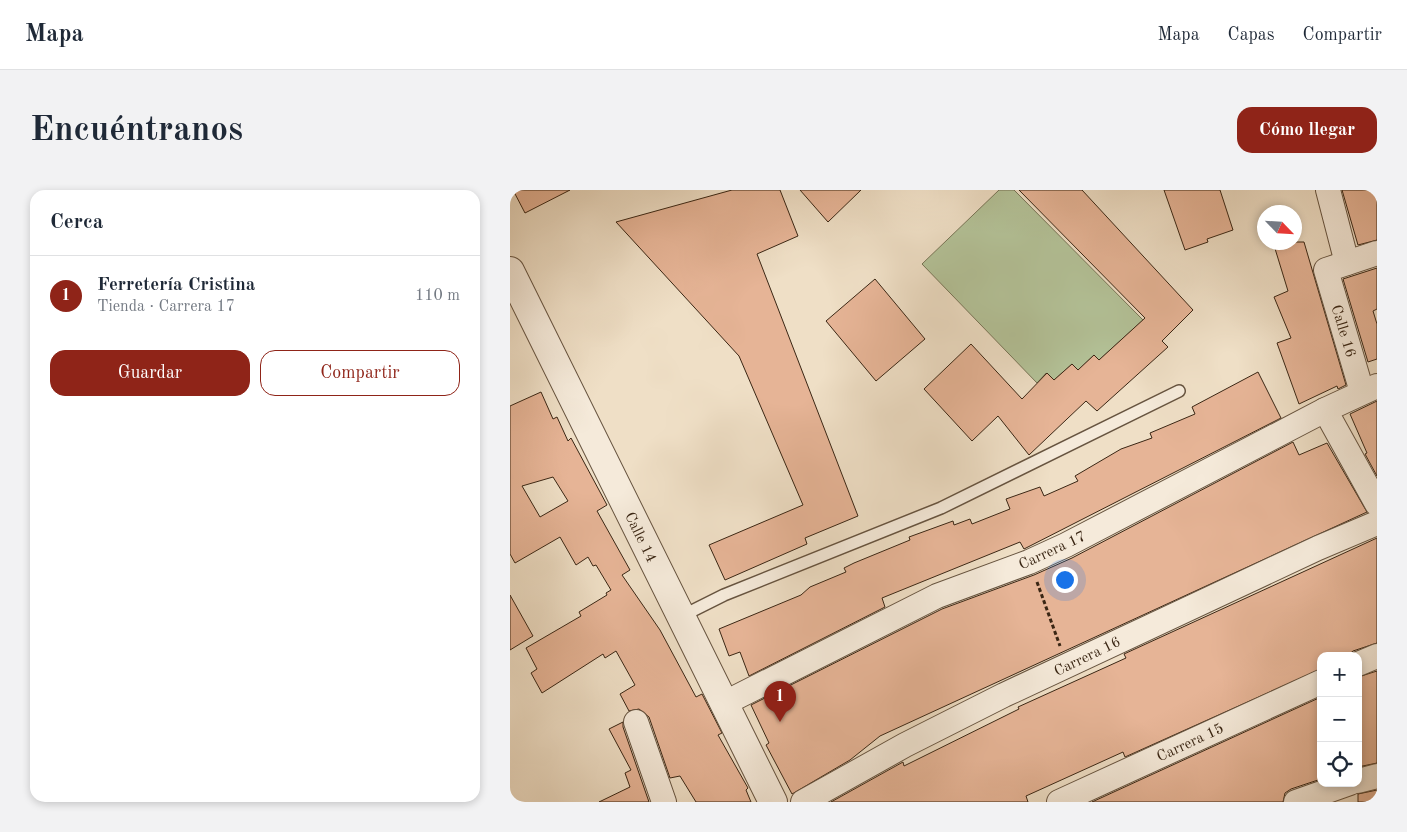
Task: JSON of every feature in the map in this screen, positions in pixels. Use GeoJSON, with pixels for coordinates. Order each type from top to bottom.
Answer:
{"type":"FeatureCollection","features":[{"type":"Feature","properties":{"kind":"street","name":"Calle 16"},"geometry":{"type":"LineString","coordinates":[[1328,190],[1337,267],[1369,389]]}},
{"type":"Feature","properties":{"kind":"street"},"geometry":{"type":"LineString","coordinates":[[1337,267],[1377,253]]}},
{"type":"Feature","properties":{"kind":"street","name":"Calle 14"},"geometry":{"type":"LineString","coordinates":[[510,271],[773,802]]}},
{"type":"Feature","properties":{"kind":"street","name":"Carrera 17"},"geometry":{"type":"LineString","coordinates":[[723,704],[938,596],[1029,562],[1369,389]]}},
{"type":"Feature","properties":{"kind":"street"},"geometry":{"type":"LineString","coordinates":[[1325,410],[1377,504]]}},
{"type":"Feature","properties":{"kind":"street","name":"Carrera 16"},"geometry":{"type":"LineString","coordinates":[[802,802],[905,745],[1318,548],[1377,523]]}},
{"type":"Feature","properties":{"kind":"street"},"geometry":{"type":"LineString","coordinates":[[1362,662],[1377,656]]}},
{"type":"Feature","properties":{"kind":"street","name":"Carrera 15"},"geometry":{"type":"LineString","coordinates":[[1059,802],[1317,684]]}},
{"type":"Feature","properties":{"kind":"street"},"geometry":{"type":"LineString","coordinates":[[636,722],[664,802]]}},
{"type":"Feature","properties":{"kind":"street"},"geometry":{"type":"LineString","coordinates":[[1362,780],[1377,776]]}},
{"type":"Feature","properties":{"kind":"street"},"geometry":{"type":"LineString","coordinates":[[1296,802],[1339,787]]}},
{"type":"Feature","properties":{"kind":"lane"},"geometry":{"type":"LineString","coordinates":[[680,617],[724,595],[941,508],[1180,391]]}},
{"type":"Feature","properties":{"kind":"path"},"geometry":{"type":"LineString","coordinates":[[1029,562],[1068,666]]}},
{"type":"Feature","properties":{"kind":"green space"},"geometry":{"type":"Polygon","coordinates":[[[999,190],[1014,190],[1143,320],[1099,360],[1094,355],[1078,370],[1072,364],[1054,380],[1046,373],[1037,383],[922,264],[999,190]]]}},
{"type":"Feature","properties":{"kind":"building"},"geometry":{"type":"Polygon","coordinates":[[[513,190],[570,190],[525,213],[513,190]]]}},
{"type":"Feature","properties":{"kind":"building"},"geometry":{"type":"Polygon","coordinates":[[[732,190],[780,190],[798,236],[757,254],[858,516],[805,538],[807,544],[725,580],[709,545],[803,505],[739,356],[616,222],[732,190]]]}},
{"type":"Feature","properties":{"kind":"building"},"geometry":{"type":"Polygon","coordinates":[[[800,190],[861,190],[828,222],[800,190]]]}},
{"type":"Feature","properties":{"kind":"building"},"geometry":{"type":"Polygon","coordinates":[[[1019,190],[1082,190],[1193,310],[1162,341],[1168,347],[1097,411],[1086,401],[1029,455],[998,416],[972,441],[924,389],[971,344],[1022,399],[1047,373],[1054,380],[1072,364],[1078,370],[1094,355],[1099,360],[1145,318],[1019,190]]]}},
{"type":"Feature","properties":{"kind":"building"},"geometry":{"type":"Polygon","coordinates":[[[1164,190],[1220,190],[1233,230],[1207,239],[1208,242],[1185,250],[1164,190]]]}},
{"type":"Feature","properties":{"kind":"building"},"geometry":{"type":"Polygon","coordinates":[[[1342,190],[1377,190],[1377,240],[1358,245],[1342,190]]]}},
{"type":"Feature","properties":{"kind":"building"},"geometry":{"type":"Polygon","coordinates":[[[1302,242],[1304,242],[1346,385],[1338,389],[1337,386],[1299,404],[1277,343],[1291,338],[1274,297],[1288,291],[1275,250],[1302,250],[1302,242]]]}},
{"type":"Feature","properties":{"kind":"building"},"geometry":{"type":"Polygon","coordinates":[[[1377,268],[1377,309],[1373,311],[1377,324],[1377,359],[1368,362],[1343,279],[1377,268]]]}},
{"type":"Feature","properties":{"kind":"building"},"geometry":{"type":"Polygon","coordinates":[[[875,279],[925,339],[876,381],[826,321],[875,279]]]}},
{"type":"Feature","properties":{"kind":"building"},"geometry":{"type":"Polygon","coordinates":[[[1258,372],[1281,418],[1024,549],[1020,542],[882,598],[885,607],[749,676],[740,652],[729,656],[719,629],[801,595],[810,587],[846,572],[844,568],[910,540],[909,537],[953,521],[954,525],[970,519],[972,524],[1010,509],[1006,499],[1040,487],[1044,496],[1078,481],[1075,476],[1121,449],[1152,438],[1150,433],[1195,414],[1192,407],[1258,372]]]}},
{"type":"Feature","properties":{"kind":"building"},"geometry":{"type":"Polygon","coordinates":[[[541,392],[553,419],[557,417],[568,441],[571,438],[607,505],[597,511],[630,570],[622,575],[660,630],[696,697],[702,694],[722,733],[718,735],[748,788],[746,790],[751,802],[696,802],[680,776],[670,778],[649,717],[639,709],[629,711],[620,694],[635,685],[616,651],[605,658],[603,654],[542,693],[531,673],[537,669],[526,648],[581,616],[579,612],[607,595],[606,593],[611,590],[596,565],[593,566],[588,557],[576,565],[560,537],[515,563],[510,554],[510,406],[541,392]],[[553,477],[522,486],[540,517],[568,501],[553,477]]]}},
{"type":"Feature","properties":{"kind":"building"},"geometry":{"type":"Polygon","coordinates":[[[1377,401],[1377,476],[1365,454],[1367,453],[1350,414],[1377,401]]]}},
{"type":"Feature","properties":{"kind":"building"},"geometry":{"type":"Polygon","coordinates":[[[1293,442],[1299,455],[1327,443],[1367,512],[880,736],[850,760],[792,794],[766,745],[769,743],[751,705],[942,609],[1034,575],[1072,558],[1293,442]]]}},
{"type":"Feature","properties":{"kind":"building"},"geometry":{"type":"Polygon","coordinates":[[[1377,538],[1377,643],[1352,652],[1317,652],[1317,671],[1125,757],[1123,752],[1026,796],[1028,802],[831,802],[903,762],[904,766],[1019,709],[1018,707],[1126,658],[1124,654],[1377,538]]]}},
{"type":"Feature","properties":{"kind":"building"},"geometry":{"type":"Polygon","coordinates":[[[510,595],[533,636],[510,650],[510,595]]]}},
{"type":"Feature","properties":{"kind":"building"},"geometry":{"type":"Polygon","coordinates":[[[1377,671],[1377,763],[1362,766],[1362,697],[1362,676],[1377,671]]]}},
{"type":"Feature","properties":{"kind":"building"},"geometry":{"type":"Polygon","coordinates":[[[1317,699],[1317,780],[1291,789],[1285,793],[1283,802],[1092,802],[1317,699]]]}},
{"type":"Feature","properties":{"kind":"building"},"geometry":{"type":"Polygon","coordinates":[[[623,722],[623,727],[649,802],[599,802],[630,787],[625,773],[631,770],[609,729],[623,722]]]}},
{"type":"Feature","properties":{"kind":"building"},"geometry":{"type":"Polygon","coordinates":[[[1377,790],[1377,802],[1358,802],[1358,794],[1377,790]]]}},
{"type":"Feature","properties":{"kind":"place","name":"Ferretería Cristina"},"geometry":{"type":"Point","coordinates":[780,722]}}]}
